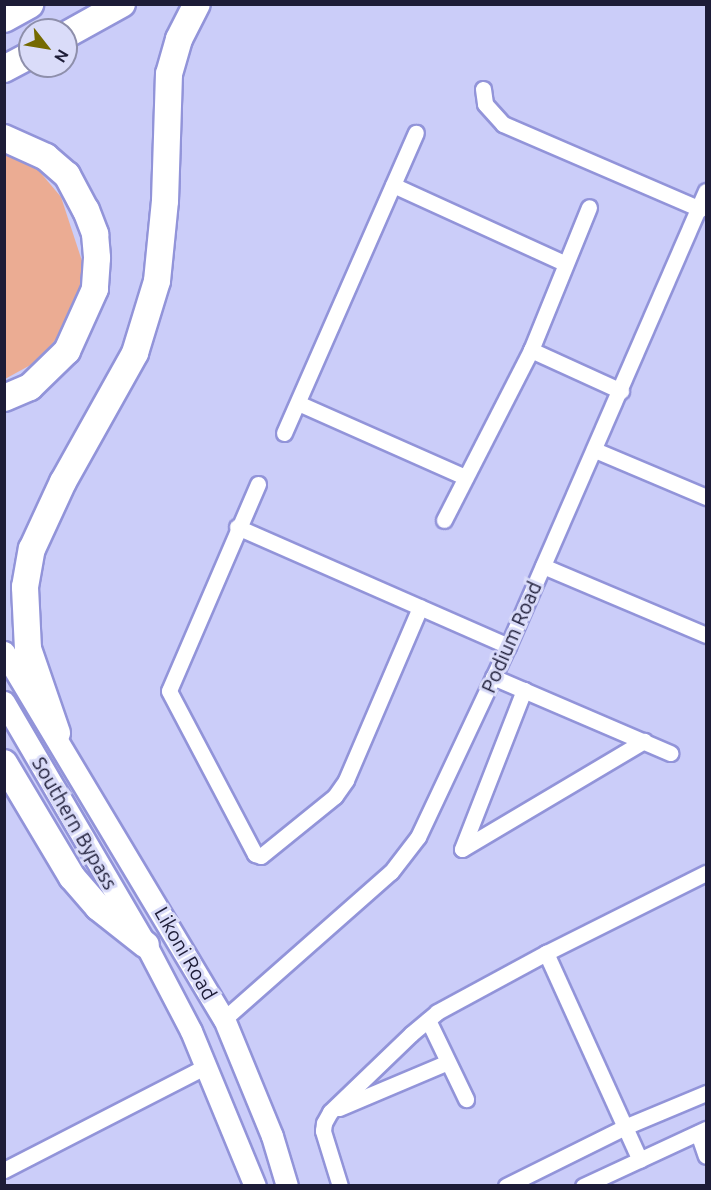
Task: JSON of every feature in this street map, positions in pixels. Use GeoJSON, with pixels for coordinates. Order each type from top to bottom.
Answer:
{"type":"FeatureCollection","features":[{"type":"Feature","properties":{"kind":"highway"},"geometry":{"type":"LineString","coordinates":[[4,18],[29,4]]}},
{"type":"Feature","properties":{"kind":"highway"},"geometry":{"type":"LineString","coordinates":[[78,28],[122,4]]}},
{"type":"Feature","properties":{"kind":"highway"},"geometry":{"type":"LineString","coordinates":[[57,733],[28,649],[25,587],[30,559],[63,482],[135,353],[157,281],[165,201],[169,74],[179,39],[196,4]]}},
{"type":"Feature","properties":{"kind":"highway"},"geometry":{"type":"LineString","coordinates":[[4,69],[18,61]]}},
{"type":"Feature","properties":{"kind":"highway"},"geometry":{"type":"LineString","coordinates":[[4,138],[46,157],[67,175],[92,226],[98,258],[95,289],[67,351],[30,387],[4,398]]}},
{"type":"Feature","properties":{"kind":"highway"},"geometry":{"type":"LineString","coordinates":[[4,763],[72,877],[98,908],[146,945]]}},
{"type":"Feature","properties":{"kind":"main road","name":"Southern Bypass"},"geometry":{"type":"LineString","coordinates":[[4,652],[57,733]]}},
{"type":"Feature","properties":{"kind":"main road","name":"Southern Bypass"},"geometry":{"type":"LineString","coordinates":[[4,702],[146,945]]}},
{"type":"Feature","properties":{"kind":"main road","name":"Likoni Road"},"geometry":{"type":"LineString","coordinates":[[57,733],[224,1019],[272,1136],[287,1185]]}},
{"type":"Feature","properties":{"kind":"main road","name":"Likoni Road"},"geometry":{"type":"LineString","coordinates":[[146,945],[206,1066],[255,1185]]}},
{"type":"Feature","properties":{"kind":"street"},"geometry":{"type":"LineString","coordinates":[[483,89],[485,104],[503,124],[699,209]]}},
{"type":"Feature","properties":{"kind":"street"},"geometry":{"type":"LineString","coordinates":[[284,433],[416,133]]}},
{"type":"Feature","properties":{"kind":"street"},"geometry":{"type":"LineString","coordinates":[[393,185],[564,263]]}},
{"type":"Feature","properties":{"kind":"street","name":"Podium Road"},"geometry":{"type":"LineString","coordinates":[[224,1019],[405,856],[418,837],[508,646],[621,391],[706,191]]}},
{"type":"Feature","properties":{"kind":"street"},"geometry":{"type":"LineString","coordinates":[[444,520],[531,350],[564,263],[589,207]]}},
{"type":"Feature","properties":{"kind":"street"},"geometry":{"type":"LineString","coordinates":[[531,350],[621,391]]}},
{"type":"Feature","properties":{"kind":"street"},"geometry":{"type":"LineString","coordinates":[[298,403],[465,477]]}},
{"type":"Feature","properties":{"kind":"street"},"geometry":{"type":"LineString","coordinates":[[595,450],[706,497]]}},
{"type":"Feature","properties":{"kind":"street"},"geometry":{"type":"LineString","coordinates":[[258,483],[237,527],[169,691],[258,856],[323,808],[346,780],[420,607]]}},
{"type":"Feature","properties":{"kind":"street"},"geometry":{"type":"LineString","coordinates":[[237,527],[508,646]]}},
{"type":"Feature","properties":{"kind":"street"},"geometry":{"type":"LineString","coordinates":[[543,567],[706,635]]}},
{"type":"Feature","properties":{"kind":"street"},"geometry":{"type":"LineString","coordinates":[[493,677],[670,753]]}},
{"type":"Feature","properties":{"kind":"street"},"geometry":{"type":"LineString","coordinates":[[524,690],[462,849],[644,741]]}},
{"type":"Feature","properties":{"kind":"street"},"geometry":{"type":"LineString","coordinates":[[340,1185],[323,1131],[330,1112],[428,1020],[546,953],[706,873]]}},
{"type":"Feature","properties":{"kind":"street"},"geometry":{"type":"LineString","coordinates":[[546,953],[627,1126],[640,1160]]}},
{"type":"Feature","properties":{"kind":"street"},"geometry":{"type":"LineString","coordinates":[[428,1020],[466,1099]]}},
{"type":"Feature","properties":{"kind":"street"},"geometry":{"type":"LineString","coordinates":[[330,1112],[448,1062]]}},
{"type":"Feature","properties":{"kind":"street"},"geometry":{"type":"LineString","coordinates":[[4,1170],[206,1066]]}},
{"type":"Feature","properties":{"kind":"street"},"geometry":{"type":"LineString","coordinates":[[506,1185],[627,1126],[706,1093]]}},
{"type":"Feature","properties":{"kind":"street"},"geometry":{"type":"LineString","coordinates":[[583,1185],[702,1131],[706,1156]]}},
{"type":"Feature","properties":{"kind":"shaded area"},"geometry":{"type":"Polygon","coordinates":[[[4,152],[34,165],[61,197],[83,264],[79,297],[65,329],[36,362],[5,379],[4,152]]]}}]}
